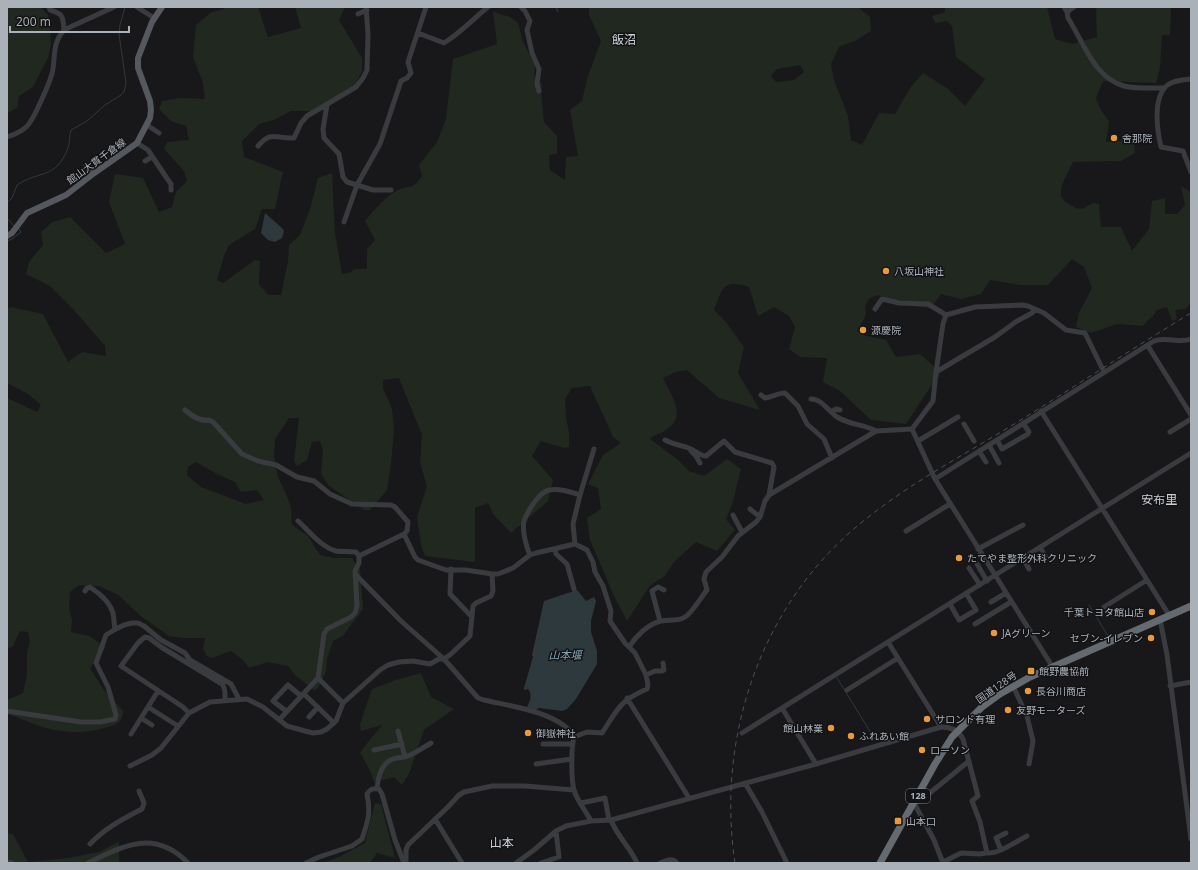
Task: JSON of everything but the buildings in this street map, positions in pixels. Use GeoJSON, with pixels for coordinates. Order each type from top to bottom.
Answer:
{"type":"FeatureCollection","features":[{"type":"Feature","properties":{"kind":"highway","name":"国道128号"},"geometry":{"type":"LineString","coordinates":[[880,863],[938,758],[952,737],[982,707],[1013,686],[1052,666],[1191,606]]}},
{"type":"Feature","properties":{"kind":"main road","name":"館山大貫千倉線"},"geometry":{"type":"LineString","coordinates":[[7,236],[12,233],[27,213],[66,195],[137,143],[147,125],[151,114],[151,106],[137,62],[154,18],[162,7]]}},
{"type":"Feature","properties":{"kind":"street"},"geometry":{"type":"LineString","coordinates":[[49,7],[51,10],[59,10],[63,18],[64,31]]}},
{"type":"Feature","properties":{"kind":"street"},"geometry":{"type":"LineString","coordinates":[[7,137],[27,127],[34,116],[51,77],[54,48],[64,31],[114,7]]}},
{"type":"Feature","properties":{"kind":"street"},"geometry":{"type":"LineString","coordinates":[[137,7],[154,18]]}},
{"type":"Feature","properties":{"kind":"street"},"geometry":{"type":"LineString","coordinates":[[344,222],[357,185],[380,144],[401,81],[407,78],[411,73],[408,62],[426,7]]}},
{"type":"Feature","properties":{"kind":"street"},"geometry":{"type":"LineString","coordinates":[[418,33],[444,43],[460,32],[488,7]]}},
{"type":"Feature","properties":{"kind":"street"},"geometry":{"type":"LineString","coordinates":[[521,7],[525,11],[530,21],[527,30],[532,53],[539,70],[537,84],[539,91]]}},
{"type":"Feature","properties":{"kind":"street"},"geometry":{"type":"LineString","coordinates":[[1074,7],[1066,10],[1068,18],[1093,62],[1104,76],[1115,83],[1124,86],[1164,88]]}},
{"type":"Feature","properties":{"kind":"street"},"geometry":{"type":"LineString","coordinates":[[358,14],[366,8]]}},
{"type":"Feature","properties":{"kind":"street"},"geometry":{"type":"LineString","coordinates":[[258,146],[264,140],[272,136],[294,138],[305,118],[356,87],[361,82],[365,74],[368,34],[366,8]]}},
{"type":"Feature","properties":{"kind":"street"},"geometry":{"type":"LineString","coordinates":[[1191,79],[1174,81],[1164,88],[1159,100],[1157,114],[1161,147],[1183,151],[1191,172]]}},
{"type":"Feature","properties":{"kind":"street"},"geometry":{"type":"LineString","coordinates":[[327,105],[323,129],[324,138],[339,154],[343,178],[347,182],[373,190],[391,190]]}},
{"type":"Feature","properties":{"kind":"street"},"geometry":{"type":"LineString","coordinates":[[147,125],[159,133]]}},
{"type":"Feature","properties":{"kind":"street"},"geometry":{"type":"LineString","coordinates":[[137,143],[148,150],[171,184],[171,190]]}},
{"type":"Feature","properties":{"kind":"street"},"geometry":{"type":"LineString","coordinates":[[145,161],[152,157]]}},
{"type":"Feature","properties":{"kind":"street"},"geometry":{"type":"LineString","coordinates":[[86,166],[93,174]]}},
{"type":"Feature","properties":{"kind":"street"},"geometry":{"type":"LineString","coordinates":[[875,309],[882,299],[899,303],[925,303],[946,315],[975,307],[1028,306],[1034,310],[1044,313],[1066,330],[1085,333],[1104,372]]}},
{"type":"Feature","properties":{"kind":"street"},"geometry":{"type":"LineString","coordinates":[[936,372],[995,337],[1017,321],[1032,313],[1034,310]]}},
{"type":"Feature","properties":{"kind":"street"},"geometry":{"type":"LineString","coordinates":[[769,495],[876,431],[912,429],[933,401],[943,324],[946,315]]}},
{"type":"Feature","properties":{"kind":"street"},"geometry":{"type":"LineString","coordinates":[[935,479],[1041,411],[1158,339],[1191,339]]}},
{"type":"Feature","properties":{"kind":"street"},"geometry":{"type":"LineString","coordinates":[[1148,346],[1191,415]]}},
{"type":"Feature","properties":{"kind":"street"},"geometry":{"type":"LineString","coordinates":[[761,395],[765,398],[772,397],[780,393],[785,393],[790,396],[798,406],[807,424],[824,439],[832,458]]}},
{"type":"Feature","properties":{"kind":"street"},"geometry":{"type":"LineString","coordinates":[[811,399],[821,402],[831,412],[847,423],[869,427],[876,431]]}},
{"type":"Feature","properties":{"kind":"street"},"geometry":{"type":"LineString","coordinates":[[831,412],[836,409],[840,410]]}},
{"type":"Feature","properties":{"kind":"street"},"geometry":{"type":"LineString","coordinates":[[185,410],[193,417],[213,422],[242,454],[258,461],[276,465],[297,477],[314,481],[330,494],[352,504],[391,505],[395,507],[408,522],[404,534],[359,556]]}},
{"type":"Feature","properties":{"kind":"street"},"geometry":{"type":"LineString","coordinates":[[1041,411],[1169,615]]}},
{"type":"Feature","properties":{"kind":"street"},"geometry":{"type":"LineString","coordinates":[[918,441],[958,417]]}},
{"type":"Feature","properties":{"kind":"street"},"geometry":{"type":"LineString","coordinates":[[1170,432],[1191,419]]}},
{"type":"Feature","properties":{"kind":"street"},"geometry":{"type":"LineString","coordinates":[[997,440],[1002,449],[1028,434],[1029,432],[1023,423]]}},
{"type":"Feature","properties":{"kind":"street"},"geometry":{"type":"LineString","coordinates":[[964,424],[974,441]]}},
{"type":"Feature","properties":{"kind":"street"},"geometry":{"type":"LineString","coordinates":[[912,429],[935,479],[1052,666]]}},
{"type":"Feature","properties":{"kind":"street"},"geometry":{"type":"LineString","coordinates":[[629,647],[634,639],[649,627],[660,621],[676,620],[687,615],[707,590],[704,579],[706,572],[722,557],[742,532],[754,524],[760,517],[765,501],[769,495],[774,467],[772,463],[735,452],[724,440],[706,456],[703,456],[690,448],[672,444],[665,440]]}},
{"type":"Feature","properties":{"kind":"street"},"geometry":{"type":"LineString","coordinates":[[989,445],[999,463]]}},
{"type":"Feature","properties":{"kind":"street"},"geometry":{"type":"LineString","coordinates":[[685,447],[696,456],[700,463]]}},
{"type":"Feature","properties":{"kind":"street"},"geometry":{"type":"LineString","coordinates":[[575,544],[573,524],[594,449]]}},
{"type":"Feature","properties":{"kind":"street"},"geometry":{"type":"LineString","coordinates":[[979,451],[986,462]]}},
{"type":"Feature","properties":{"kind":"street"},"geometry":{"type":"LineString","coordinates":[[742,733],[1191,453]]}},
{"type":"Feature","properties":{"kind":"street"},"geometry":{"type":"LineString","coordinates":[[530,555],[524,531],[524,521],[535,500],[548,490],[559,489],[580,495]]}},
{"type":"Feature","properties":{"kind":"street"},"geometry":{"type":"LineString","coordinates":[[906,531],[950,504]]}},
{"type":"Feature","properties":{"kind":"street"},"geometry":{"type":"LineString","coordinates":[[750,509],[760,517]]}},
{"type":"Feature","properties":{"kind":"street"},"geometry":{"type":"LineString","coordinates":[[733,515],[742,532]]}},
{"type":"Feature","properties":{"kind":"street"},"geometry":{"type":"LineString","coordinates":[[279,720],[318,678],[324,634],[327,629],[351,617],[355,613],[357,606],[355,571],[359,563],[359,556],[356,552],[330,549],[298,521]]}},
{"type":"Feature","properties":{"kind":"street"},"geometry":{"type":"LineString","coordinates":[[978,549],[1023,524]]}},
{"type":"Feature","properties":{"kind":"street"},"geometry":{"type":"LineString","coordinates":[[404,534],[415,557],[418,560],[446,570],[466,570],[498,574],[513,568],[530,555],[575,544],[587,550],[593,562],[595,572],[603,586],[605,597],[611,611],[610,621],[625,643],[635,653],[646,675],[648,685],[646,689],[627,698],[618,708],[602,733],[587,732],[574,737]]}},
{"type":"Feature","properties":{"kind":"street"},"geometry":{"type":"LineString","coordinates":[[1040,547],[1046,558]]}},
{"type":"Feature","properties":{"kind":"street"},"geometry":{"type":"LineString","coordinates":[[555,549],[556,554],[567,564],[574,589]]}},
{"type":"Feature","properties":{"kind":"street"},"geometry":{"type":"LineString","coordinates":[[1023,558],[1029,569]]}},
{"type":"Feature","properties":{"kind":"street"},"geometry":{"type":"LineString","coordinates":[[978,564],[987,581]]}},
{"type":"Feature","properties":{"kind":"street"},"geometry":{"type":"LineString","coordinates":[[969,568],[980,585]]}},
{"type":"Feature","properties":{"kind":"street"},"geometry":{"type":"LineString","coordinates":[[451,569],[450,594],[472,617]]}},
{"type":"Feature","properties":{"kind":"street"},"geometry":{"type":"LineString","coordinates":[[130,766],[152,755],[161,748],[189,713],[210,702],[247,699],[287,726],[313,733],[321,732],[334,723],[343,703],[380,670],[388,665],[406,661],[430,664],[451,654],[470,636],[474,604],[492,596],[492,574]]}},
{"type":"Feature","properties":{"kind":"street"},"geometry":{"type":"LineString","coordinates":[[356,575],[401,621],[444,658],[478,698],[533,711],[546,716],[567,728],[574,737]]}},
{"type":"Feature","properties":{"kind":"street"},"geometry":{"type":"LineString","coordinates":[[1104,607],[1146,580]]}},
{"type":"Feature","properties":{"kind":"street"},"geometry":{"type":"LineString","coordinates":[[660,621],[652,591],[658,586],[664,590]]}},
{"type":"Feature","properties":{"kind":"street"},"geometry":{"type":"LineString","coordinates":[[85,591],[90,587],[104,598],[113,611],[113,623],[115,629]]}},
{"type":"Feature","properties":{"kind":"street"},"geometry":{"type":"LineString","coordinates":[[950,604],[959,620],[976,610],[966,593]]}},
{"type":"Feature","properties":{"kind":"street"},"geometry":{"type":"LineString","coordinates":[[991,602],[1006,593]]}},
{"type":"Feature","properties":{"kind":"street"},"geometry":{"type":"LineString","coordinates":[[975,624],[1011,602]]}},
{"type":"Feature","properties":{"kind":"street"},"geometry":{"type":"LineString","coordinates":[[1160,619],[1163,630],[1191,839]]}},
{"type":"Feature","properties":{"kind":"street"},"geometry":{"type":"LineString","coordinates":[[7,711],[81,722],[100,722],[115,719],[116,716],[108,687],[96,663],[106,635],[115,629],[132,623],[138,623],[144,626],[161,640],[185,653],[190,660],[231,684],[239,699]]}},
{"type":"Feature","properties":{"kind":"street"},"geometry":{"type":"LineString","coordinates":[[189,713],[183,707],[121,666],[138,643],[145,637],[149,638],[161,647],[222,684],[225,687],[226,692],[225,700]]}},
{"type":"Feature","properties":{"kind":"street"},"geometry":{"type":"LineString","coordinates":[[888,642],[941,727]]}},
{"type":"Feature","properties":{"kind":"street"},"geometry":{"type":"LineString","coordinates":[[847,690],[898,658]]}},
{"type":"Feature","properties":{"kind":"street"},"geometry":{"type":"LineString","coordinates":[[646,675],[664,670],[663,663]]}},
{"type":"Feature","properties":{"kind":"street"},"geometry":{"type":"LineString","coordinates":[[318,678],[343,703]]}},
{"type":"Feature","properties":{"kind":"street"},"geometry":{"type":"LineString","coordinates":[[1170,686],[1191,682]]}},
{"type":"Feature","properties":{"kind":"street"},"geometry":{"type":"LineString","coordinates":[[286,712],[273,701],[288,685],[318,708],[334,723]]}},
{"type":"Feature","properties":{"kind":"street"},"geometry":{"type":"LineString","coordinates":[[1013,686],[1027,716],[1033,742],[1029,764]]}},
{"type":"Feature","properties":{"kind":"street"},"geometry":{"type":"LineString","coordinates":[[131,734],[158,691]]}},
{"type":"Feature","properties":{"kind":"street"},"geometry":{"type":"LineString","coordinates":[[627,698],[689,798]]}},
{"type":"Feature","properties":{"kind":"street"},"geometry":{"type":"LineString","coordinates":[[148,707],[178,726]]}},
{"type":"Feature","properties":{"kind":"street"},"geometry":{"type":"LineString","coordinates":[[309,717],[318,708]]}},
{"type":"Feature","properties":{"kind":"street"},"geometry":{"type":"LineString","coordinates":[[782,708],[816,764]]}},
{"type":"Feature","properties":{"kind":"street"},"geometry":{"type":"LineString","coordinates":[[141,718],[152,725]]}},
{"type":"Feature","properties":{"kind":"street"},"geometry":{"type":"LineString","coordinates":[[516,863],[556,831],[566,826],[591,821],[610,820],[816,764],[941,727],[951,728],[958,731],[963,739],[978,796],[972,801],[980,822],[986,853]]}},
{"type":"Feature","properties":{"kind":"street"},"geometry":{"type":"LineString","coordinates":[[398,731],[405,757]]}},
{"type":"Feature","properties":{"kind":"street"},"geometry":{"type":"LineString","coordinates":[[574,737],[572,744],[574,790],[591,821]]}},
{"type":"Feature","properties":{"kind":"street"},"geometry":{"type":"LineString","coordinates":[[376,788],[379,774],[387,762],[391,759],[405,757],[431,743]]}},
{"type":"Feature","properties":{"kind":"street"},"geometry":{"type":"LineString","coordinates":[[374,750],[402,744]]}},
{"type":"Feature","properties":{"kind":"street"},"geometry":{"type":"LineString","coordinates":[[543,744],[572,744]]}},
{"type":"Feature","properties":{"kind":"street"},"geometry":{"type":"LineString","coordinates":[[536,764],[572,759]]}},
{"type":"Feature","properties":{"kind":"street"},"geometry":{"type":"LineString","coordinates":[[969,761],[920,801],[914,803],[934,840],[943,863],[961,853],[992,854],[1027,836]]}},
{"type":"Feature","properties":{"kind":"street"},"geometry":{"type":"LineString","coordinates":[[745,783],[762,812],[787,863]]}},
{"type":"Feature","properties":{"kind":"street"},"geometry":{"type":"LineString","coordinates":[[405,863],[408,845],[459,795],[464,792],[492,786],[526,786],[574,790]]}},
{"type":"Feature","properties":{"kind":"street"},"geometry":{"type":"LineString","coordinates":[[306,863],[352,846],[362,839],[370,807],[367,794],[369,790],[376,788]]}},
{"type":"Feature","properties":{"kind":"street"},"geometry":{"type":"LineString","coordinates":[[376,788],[379,789],[382,794],[395,840],[405,863]]}},
{"type":"Feature","properties":{"kind":"street"},"geometry":{"type":"LineString","coordinates":[[90,844],[115,823],[142,809],[144,803],[139,791]]}},
{"type":"Feature","properties":{"kind":"street"},"geometry":{"type":"LineString","coordinates":[[581,803],[605,798],[610,820],[614,828],[630,848],[637,863]]}},
{"type":"Feature","properties":{"kind":"street"},"geometry":{"type":"LineString","coordinates":[[435,819],[462,863]]}},
{"type":"Feature","properties":{"kind":"street"},"geometry":{"type":"LineString","coordinates":[[541,863],[559,857],[556,831]]}},
{"type":"Feature","properties":{"kind":"street"},"geometry":{"type":"LineString","coordinates":[[1001,850],[996,838],[1006,832]]}},
{"type":"Feature","properties":{"kind":"street"},"geometry":{"type":"LineString","coordinates":[[88,863],[118,849],[142,842],[164,847],[176,853],[188,863]]}},
{"type":"Feature","properties":{"kind":"street"},"geometry":{"type":"LineString","coordinates":[[660,863],[670,859],[677,863]]}},
{"type":"Feature","properties":{"kind":"street"},"geometry":{"type":"LineString","coordinates":[[7,862],[12,863]]}},
{"type":"Feature","properties":{"kind":"shaded area"},"geometry":{"type":"Polygon","coordinates":[[[7,7],[40,7],[48,15],[51,43],[48,58],[33,87],[19,96],[17,108],[7,113],[7,7]]]}},
{"type":"Feature","properties":{"kind":"shaded area"},"geometry":{"type":"Polygon","coordinates":[[[229,7],[258,7],[268,37],[301,28],[295,7],[345,7],[339,20],[362,58],[362,71],[353,89],[312,111],[291,111],[274,120],[259,124],[242,141],[244,157],[283,172],[275,209],[262,209],[255,229],[229,245],[217,280],[223,283],[255,260],[260,261],[259,285],[269,295],[281,295],[288,261],[289,245],[300,235],[311,206],[318,178],[332,173],[335,233],[342,274],[351,272],[354,269],[367,269],[367,249],[375,240],[365,221],[389,196],[398,190],[413,185],[422,176],[419,165],[437,142],[446,119],[453,59],[497,44],[493,11],[510,17],[518,23],[523,42],[535,66],[534,75],[542,84],[541,91],[544,122],[557,136],[557,154],[549,155],[550,170],[565,180],[566,157],[578,156],[570,110],[582,101],[587,79],[601,41],[589,15],[589,7],[858,7],[870,17],[871,31],[855,41],[839,47],[831,64],[834,80],[848,116],[851,140],[862,145],[879,113],[895,114],[910,88],[923,73],[947,88],[965,106],[985,79],[956,57],[952,26],[947,21],[935,23],[932,16],[945,12],[945,7],[1047,7],[1055,39],[1072,44],[1097,37],[1096,7],[1171,7],[1170,35],[1162,35],[1160,67],[1156,83],[1103,81],[1096,98],[1101,110],[1109,121],[1106,142],[1134,139],[1135,153],[1121,161],[1073,162],[1063,183],[1061,194],[1064,201],[1080,209],[1093,203],[1099,204],[1101,227],[1121,227],[1132,251],[1149,229],[1152,201],[1165,198],[1165,214],[1177,214],[1185,205],[1181,186],[1191,192],[1191,302],[1186,309],[1175,310],[1177,319],[1172,321],[1167,307],[1157,310],[1142,326],[1117,324],[1091,333],[1076,327],[1079,313],[1092,288],[1084,267],[1072,259],[1048,285],[1020,285],[990,280],[981,294],[961,299],[941,294],[931,308],[913,306],[878,295],[870,298],[865,306],[865,317],[857,331],[866,336],[886,340],[896,357],[920,354],[938,370],[940,376],[933,383],[906,424],[871,420],[840,391],[823,382],[827,358],[800,357],[789,349],[795,327],[789,316],[774,307],[758,316],[749,287],[733,284],[728,285],[719,296],[714,310],[726,322],[744,347],[738,373],[760,410],[719,398],[687,370],[676,372],[663,378],[676,406],[676,418],[673,424],[666,430],[650,439],[678,460],[689,471],[704,476],[727,459],[741,469],[733,502],[726,519],[735,530],[717,551],[696,542],[674,562],[664,577],[649,587],[627,621],[614,596],[590,540],[587,518],[601,509],[598,488],[588,484],[603,455],[621,443],[613,437],[590,386],[572,388],[565,399],[566,418],[569,432],[569,447],[564,448],[541,441],[532,456],[553,480],[548,501],[511,533],[493,514],[488,503],[475,508],[475,562],[425,556],[421,545],[417,517],[427,486],[420,463],[422,435],[399,378],[383,380],[383,388],[392,409],[394,429],[391,464],[387,490],[370,510],[364,510],[329,486],[321,474],[323,451],[320,441],[312,442],[307,460],[297,466],[294,461],[299,418],[289,418],[275,439],[274,456],[278,477],[291,507],[292,525],[308,536],[320,555],[333,558],[352,558],[360,569],[363,609],[343,636],[333,641],[327,659],[326,672],[318,688],[314,690],[296,676],[288,666],[268,662],[249,668],[243,660],[231,651],[212,658],[207,656],[203,649],[205,638],[169,636],[142,617],[118,595],[99,586],[79,585],[70,592],[69,608],[72,620],[71,632],[89,636],[106,647],[90,668],[103,689],[123,711],[121,719],[111,726],[97,730],[80,732],[55,730],[39,726],[7,714],[7,700],[23,693],[27,676],[27,653],[30,641],[28,632],[20,631],[13,646],[7,649],[7,398],[37,412],[41,405],[28,394],[7,383],[7,310],[10,307],[43,314],[68,362],[82,352],[106,356],[105,346],[73,309],[50,286],[26,274],[29,262],[43,245],[41,232],[52,222],[70,217],[106,253],[125,244],[109,202],[115,174],[143,178],[159,212],[172,207],[176,192],[187,181],[184,171],[164,149],[167,142],[189,140],[186,126],[171,121],[159,109],[162,101],[179,98],[205,99],[203,83],[193,57],[196,25],[210,13],[229,7]],[[800,65],[777,69],[771,76],[776,82],[794,80],[804,72],[800,65]],[[196,462],[188,467],[187,475],[201,487],[246,504],[264,500],[257,490],[241,492],[235,482],[196,462]]]}},
{"type":"Feature","properties":{"kind":"shaded area"},"geometry":{"type":"Polygon","coordinates":[[[421,673],[431,697],[454,709],[424,730],[409,774],[402,785],[394,777],[374,782],[360,752],[382,725],[361,731],[360,724],[372,689],[421,673]]]}},
{"type":"Feature","properties":{"kind":"shaded area"},"geometry":{"type":"Polygon","coordinates":[[[375,803],[381,804],[395,858],[377,853],[370,863],[323,863],[339,857],[365,843],[375,803]]]}},
{"type":"Feature","properties":{"kind":"shaded area"},"geometry":{"type":"Polygon","coordinates":[[[7,833],[13,834],[28,862],[68,858],[99,852],[119,842],[119,863],[7,863],[7,833]]]}},
{"type":"Feature","properties":{"kind":"water"},"geometry":{"type":"Polygon","coordinates":[[[265,213],[284,231],[282,238],[275,242],[268,240],[261,233],[265,213]]]}},
{"type":"Feature","properties":{"kind":"water","name":"山本堰"},"geometry":{"type":"Polygon","coordinates":[[[577,590],[586,601],[594,597],[596,601],[591,621],[591,632],[597,651],[597,664],[576,699],[567,709],[562,711],[539,708],[536,710],[527,707],[531,696],[528,689],[524,690],[524,688],[533,657],[532,655],[544,601],[577,590]]]}},
{"type":"Feature","properties":{"kind":"waterway"},"geometry":{"type":"LineString","coordinates":[[7,203],[12,198],[17,185],[25,180],[46,173],[58,165],[68,148],[71,130],[87,121],[105,105],[124,92],[126,83],[119,34],[125,7]]}},
{"type":"Feature","properties":{"kind":"waterway"},"geometry":{"type":"LineString","coordinates":[[556,7],[558,12]]}},
{"type":"Feature","properties":{"kind":"waterway"},"geometry":{"type":"LineString","coordinates":[[7,218],[14,226]]}},
{"type":"Feature","properties":{"kind":"waterway"},"geometry":{"type":"LineString","coordinates":[[7,241],[21,232],[19,229]]}},
{"type":"Feature","properties":{"kind":"waterway"},"geometry":{"type":"LineString","coordinates":[[1089,605],[1108,636]]}},
{"type":"Feature","properties":{"kind":"waterway"},"geometry":{"type":"LineString","coordinates":[[837,678],[876,741]]}},
{"type":"Feature","properties":{"kind":"railway"},"geometry":{"type":"LineString","coordinates":[[735,863],[731,816],[733,768],[740,721],[753,676],[772,633],[796,593],[826,556],[861,523],[915,484],[1011,426],[1191,313]]}},
{"type":"Feature","properties":{"kind":"place","name":"舎那院"},"geometry":{"type":"Point","coordinates":[1114,138]}},
{"type":"Feature","properties":{"kind":"place","name":"八坂山神社"},"geometry":{"type":"Point","coordinates":[886,271]}},
{"type":"Feature","properties":{"kind":"place","name":"源慶院"},"geometry":{"type":"Point","coordinates":[863,330]}},
{"type":"Feature","properties":{"kind":"place","name":"たてやま整形外科クリニック"},"geometry":{"type":"Point","coordinates":[959,558]}},
{"type":"Feature","properties":{"kind":"place","name":"千葉トヨタ館山店"},"geometry":{"type":"Point","coordinates":[1152,612]}},
{"type":"Feature","properties":{"kind":"place","name":"JAグリーン"},"geometry":{"type":"Point","coordinates":[994,633]}},
{"type":"Feature","properties":{"kind":"place","name":"セブン-イレブン"},"geometry":{"type":"Point","coordinates":[1151,638]}},
{"type":"Feature","properties":{"kind":"place","name":"館野農協前"},"geometry":{"type":"Point","coordinates":[1031,671]}},
{"type":"Feature","properties":{"kind":"place","name":"長谷川商店"},"geometry":{"type":"Point","coordinates":[1028,691]}},
{"type":"Feature","properties":{"kind":"place","name":"友野モーターズ"},"geometry":{"type":"Point","coordinates":[1008,710]}},
{"type":"Feature","properties":{"kind":"place","name":"サロンド有理"},"geometry":{"type":"Point","coordinates":[927,719]}},
{"type":"Feature","properties":{"kind":"place","name":"館山林業"},"geometry":{"type":"Point","coordinates":[831,728]}},
{"type":"Feature","properties":{"kind":"place","name":"御嶽神社"},"geometry":{"type":"Point","coordinates":[528,733]}},
{"type":"Feature","properties":{"kind":"place","name":"ふれあい館"},"geometry":{"type":"Point","coordinates":[851,736]}},
{"type":"Feature","properties":{"kind":"place","name":"ローソン"},"geometry":{"type":"Point","coordinates":[922,750]}},
{"type":"Feature","properties":{"kind":"place","name":"山本口"},"geometry":{"type":"Point","coordinates":[898,821]}},
{"type":"Feature","properties":{"kind":"district","name":"飯沼"},"geometry":{"type":"Point","coordinates":[624,40]}},
{"type":"Feature","properties":{"kind":"district","name":"安布里"},"geometry":{"type":"Point","coordinates":[1159,500]}},
{"type":"Feature","properties":{"kind":"district","name":"山本"},"geometry":{"type":"Point","coordinates":[502,843]}}]}
